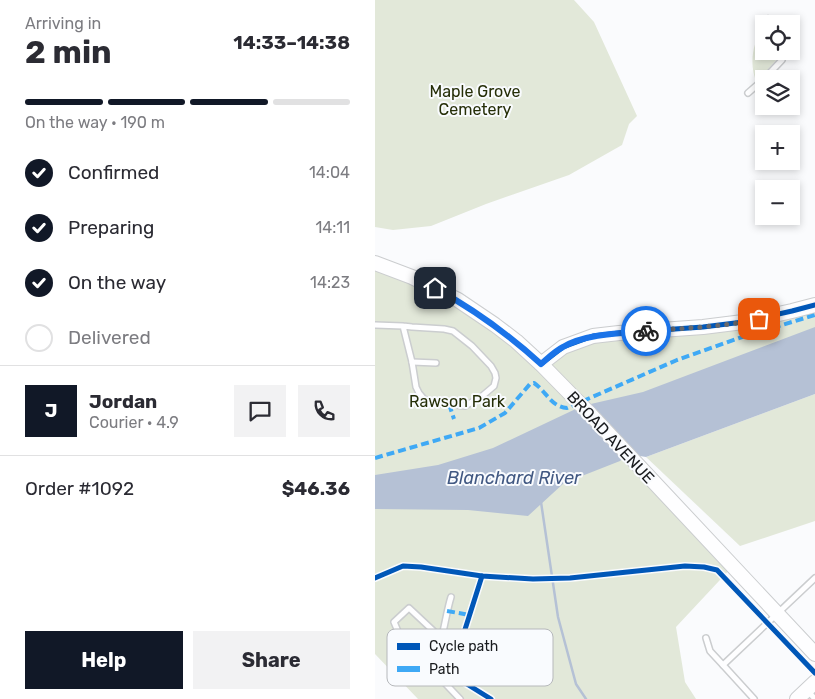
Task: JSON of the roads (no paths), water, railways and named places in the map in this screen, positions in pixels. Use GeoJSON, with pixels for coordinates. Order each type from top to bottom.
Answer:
{"type":"FeatureCollection","features":[{"type":"Feature","properties":{"kind":"main road","name":"BROAD AVENUE"},"geometry":{"type":"LineString","coordinates":[[375,263],[411,277],[458,300],[516,341],[573,396],[815,654]]}},
{"type":"Feature","properties":{"kind":"main road"},"geometry":{"type":"LineString","coordinates":[[541,364],[563,346],[593,336],[743,322],[792,312],[815,305]]}},
{"type":"Feature","properties":{"kind":"lane"},"geometry":{"type":"LineString","coordinates":[[773,70],[782,60]]}},
{"type":"Feature","properties":{"kind":"lane"},"geometry":{"type":"LineString","coordinates":[[748,93],[755,87]]}},
{"type":"Feature","properties":{"kind":"lane"},"geometry":{"type":"LineString","coordinates":[[375,325],[403,326],[444,329],[453,331],[472,346],[491,366],[496,378],[494,386],[481,398],[465,406],[434,403],[424,399],[416,387],[403,326]]}},
{"type":"Feature","properties":{"kind":"lane"},"geometry":{"type":"LineString","coordinates":[[412,362],[436,363]]}},
{"type":"Feature","properties":{"kind":"lane"},"geometry":{"type":"LineString","coordinates":[[723,665],[815,578]]}},
{"type":"Feature","properties":{"kind":"lane"},"geometry":{"type":"LineString","coordinates":[[443,629],[451,597]]}},
{"type":"Feature","properties":{"kind":"lane"},"geometry":{"type":"LineString","coordinates":[[397,629],[394,622],[409,608],[431,629]]}},
{"type":"Feature","properties":{"kind":"lane"},"geometry":{"type":"LineString","coordinates":[[707,638],[710,651],[754,699]]}},
{"type":"Feature","properties":{"kind":"lane"},"geometry":{"type":"LineString","coordinates":[[448,686],[460,699]]}},
{"type":"Feature","properties":{"kind":"water","name":"Blanchard River"},"geometry":{"type":"Polygon","coordinates":[[[815,327],[815,394],[646,457],[628,454],[620,461],[564,483],[528,516],[468,510],[375,509],[375,475],[438,465],[493,448],[582,406],[643,392],[815,327]]]}},
{"type":"Feature","properties":{"kind":"waterway"},"geometry":{"type":"LineString","coordinates":[[541,502],[558,617],[576,684],[586,699]]}},
{"type":"Feature","properties":{"kind":"park label","name":"Maple Grove Cemetery"},"geometry":{"type":"Point","coordinates":[475,100]}},
{"type":"Feature","properties":{"kind":"park label","name":"Rawson Park"},"geometry":{"type":"Point","coordinates":[457,401]}}]}
